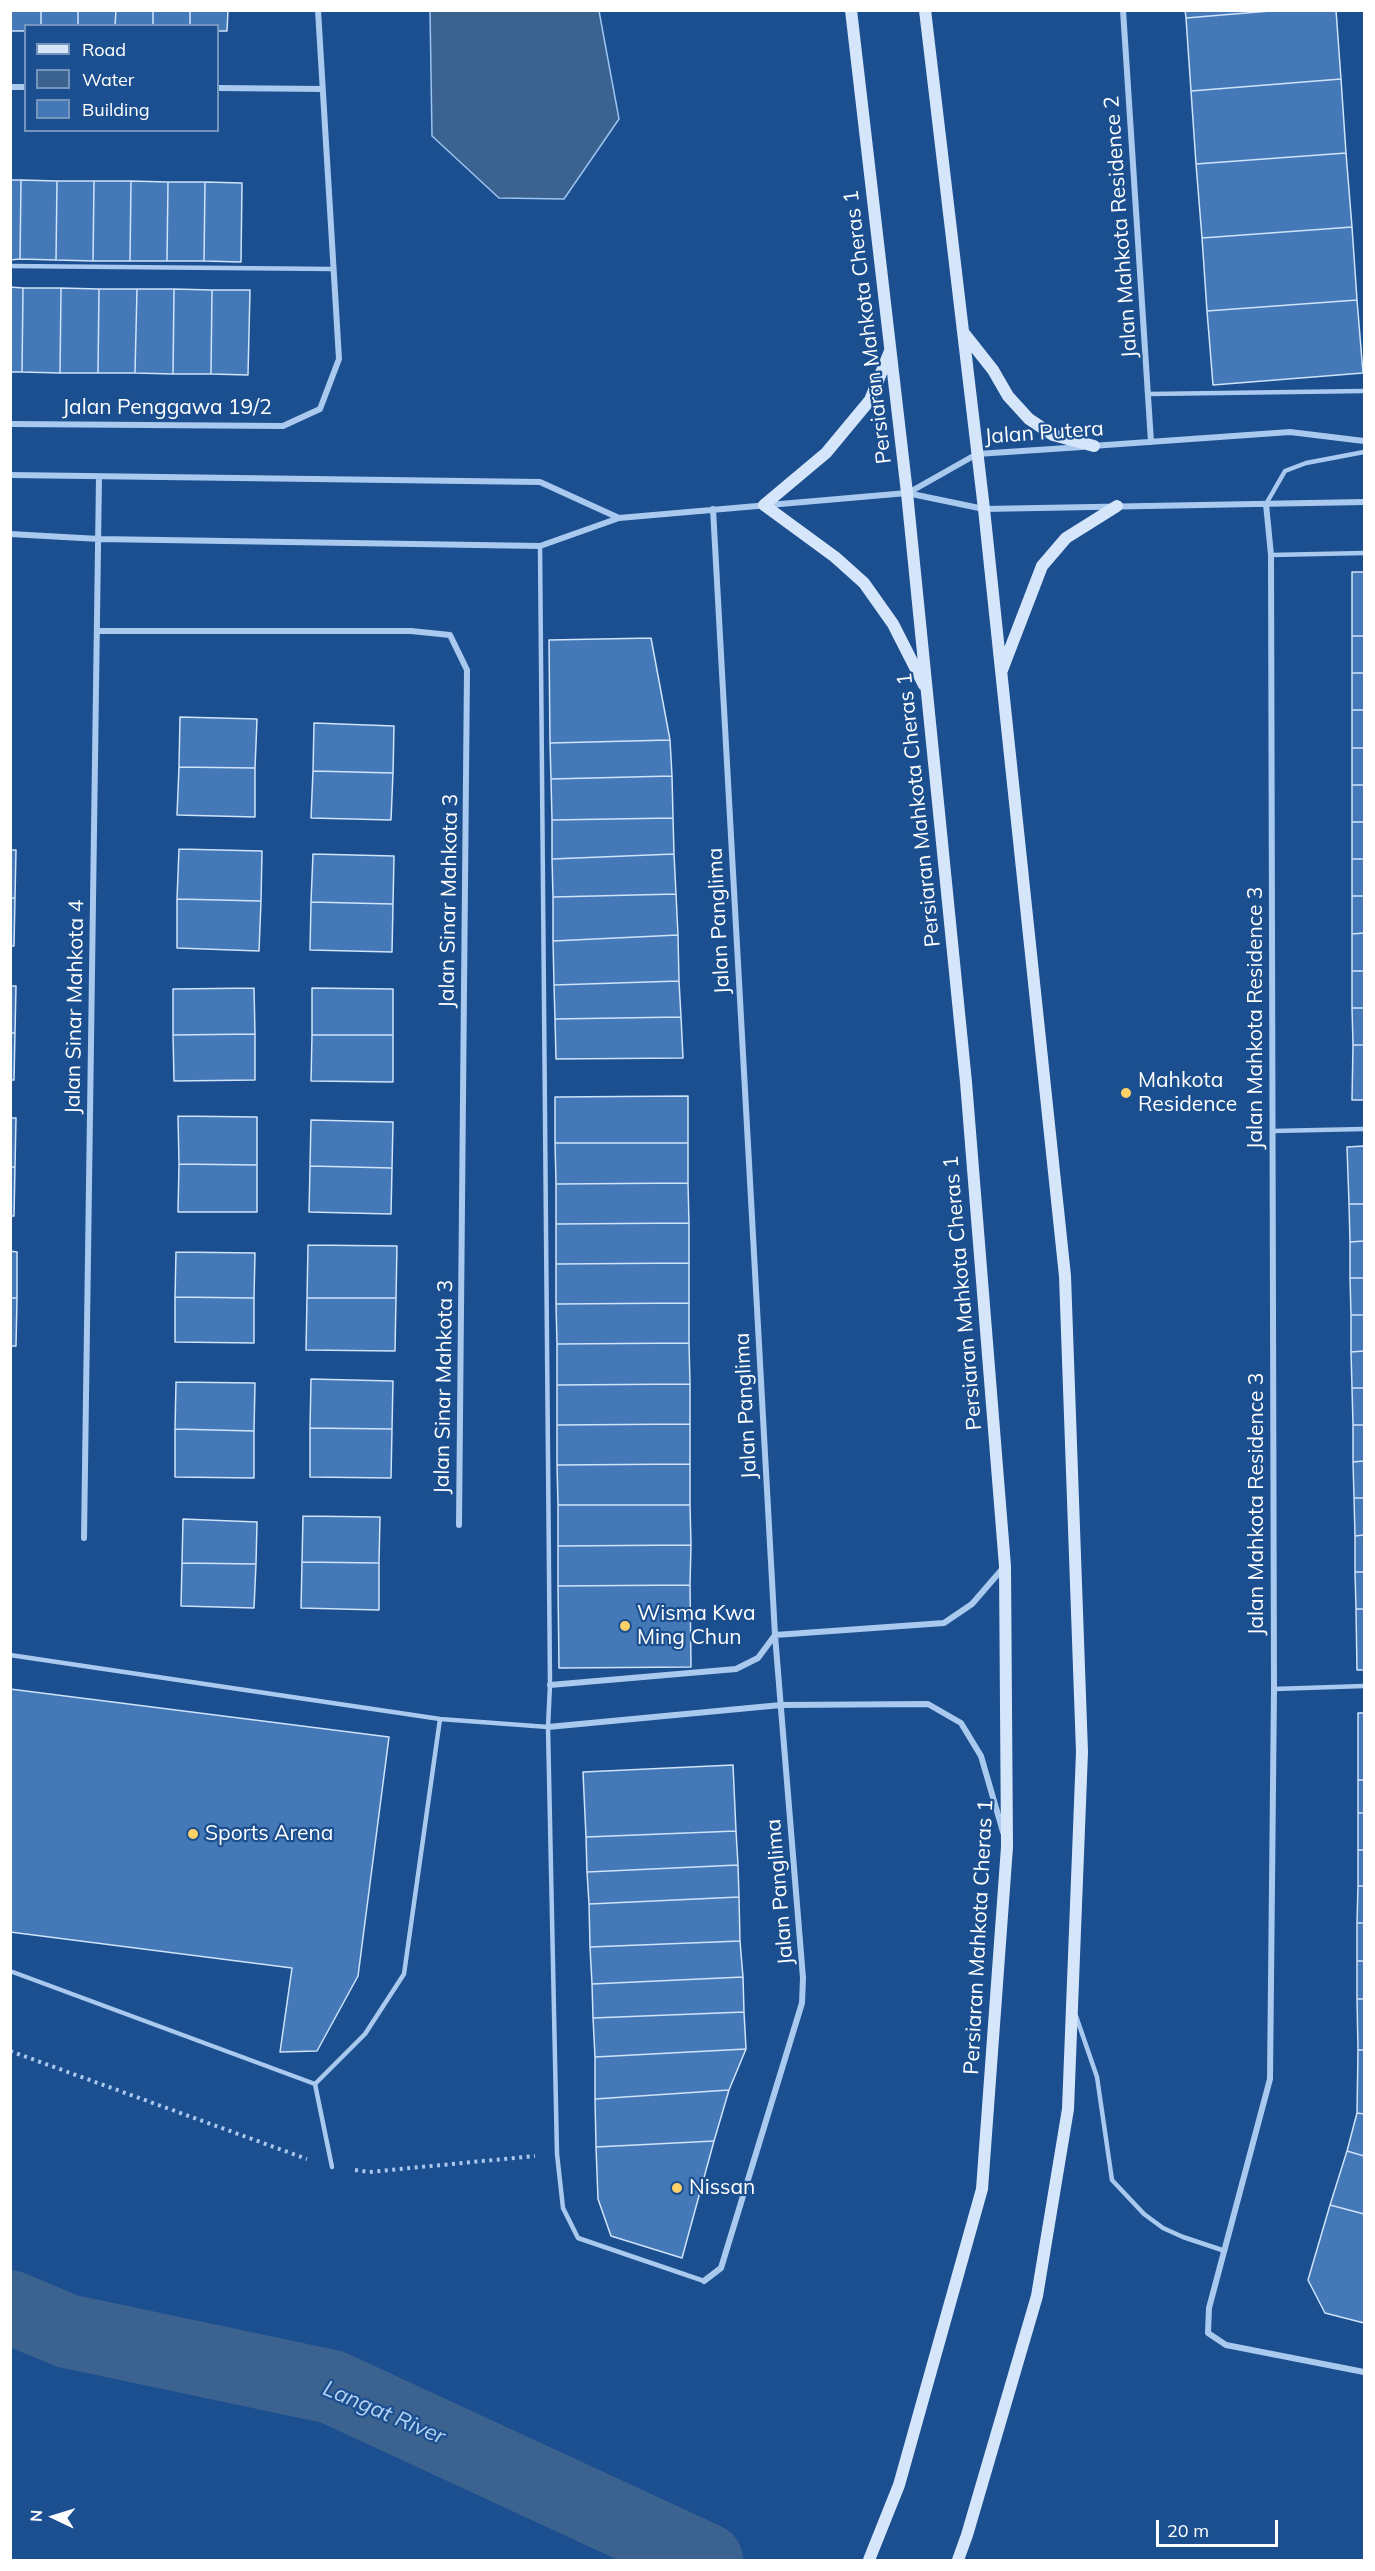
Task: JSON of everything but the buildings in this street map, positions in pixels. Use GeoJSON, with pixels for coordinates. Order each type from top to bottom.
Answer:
{"type":"FeatureCollection","features":[{"type":"Feature","properties":{"kind":"main road","name":"Persiaran Mahkota Cheras 1"},"geometry":{"type":"LineString","coordinates":[[851,10],[907,493],[966,1082],[1005,1566],[1007,1847],[982,2189],[898,2485],[869,2560]]}},
{"type":"Feature","properties":{"kind":"main road"},"geometry":{"type":"LineString","coordinates":[[925,10],[984,508],[1065,1276],[1082,1752],[1074,2007],[1068,2109],[1036,2296],[958,2560]]}},
{"type":"Feature","properties":{"kind":"main road"},"geometry":{"type":"LineString","coordinates":[[962,331],[993,369],[1008,396],[1029,419],[1053,435],[1094,446]]}},
{"type":"Feature","properties":{"kind":"main road"},"geometry":{"type":"LineString","coordinates":[[891,350],[870,400],[826,453],[764,505],[835,557],[864,584],[893,624],[927,691]]}},
{"type":"Feature","properties":{"kind":"main road"},"geometry":{"type":"LineString","coordinates":[[1001,672],[1042,566],[1066,538],[1117,506]]}},
{"type":"Feature","properties":{"kind":"street"},"geometry":{"type":"LineString","coordinates":[[318,10],[333,268]]}},
{"type":"Feature","properties":{"kind":"street","name":"Jalan Mahkota Residence 2"},"geometry":{"type":"LineString","coordinates":[[1123,10],[1151,442]]}},
{"type":"Feature","properties":{"kind":"street"},"geometry":{"type":"LineString","coordinates":[[219,88],[322,89]]}},
{"type":"Feature","properties":{"kind":"street","name":"Jalan Penggawa 19/2"},"geometry":{"type":"LineString","coordinates":[[10,424],[283,426],[320,409],[339,359],[333,268]]}},
{"type":"Feature","properties":{"kind":"street","name":"Jalan Putera"},"geometry":{"type":"LineString","coordinates":[[907,493],[976,454],[1290,432],[1365,441]]}},
{"type":"Feature","properties":{"kind":"street"},"geometry":{"type":"LineString","coordinates":[[10,475],[540,482],[619,518]]}},
{"type":"Feature","properties":{"kind":"street","name":"Jalan Sinar Mahkota 4"},"geometry":{"type":"LineString","coordinates":[[84,1538],[99,477]]}},
{"type":"Feature","properties":{"kind":"street"},"geometry":{"type":"LineString","coordinates":[[10,534],[99,540],[540,546],[619,518],[907,493],[984,508],[1365,502]]}},
{"type":"Feature","properties":{"kind":"street","name":"Jalan Mahkota Residence 3"},"geometry":{"type":"LineString","coordinates":[[1266,504],[1271,555],[1274,1689],[1270,2079],[1209,2308],[1208,2333],[1226,2345],[1365,2372]]}},
{"type":"Feature","properties":{"kind":"street","name":"Jalan Panglima"},"geometry":{"type":"LineString","coordinates":[[704,2281],[721,2268],[802,2003],[803,1978],[775,1635],[713,509]]}},
{"type":"Feature","properties":{"kind":"street","name":"Jalan Sinar Mahkota 3"},"geometry":{"type":"LineString","coordinates":[[97,631],[411,631],[450,634],[467,670],[459,1525]]}},
{"type":"Feature","properties":{"kind":"street"},"geometry":{"type":"LineString","coordinates":[[550,1685],[736,1668],[758,1658],[775,1635],[944,1623],[972,1604],[1005,1566]]}},
{"type":"Feature","properties":{"kind":"street"},"geometry":{"type":"LineString","coordinates":[[548,1727],[780,1705],[928,1704],[961,1723],[981,1756],[1007,1847]]}},
{"type":"Feature","properties":{"kind":"lane"},"geometry":{"type":"LineString","coordinates":[[10,266],[333,268]]}},
{"type":"Feature","properties":{"kind":"lane"},"geometry":{"type":"LineString","coordinates":[[1149,394],[1365,391]]}},
{"type":"Feature","properties":{"kind":"lane"},"geometry":{"type":"LineString","coordinates":[[1266,504],[1286,471],[1306,463],[1365,452]]}},
{"type":"Feature","properties":{"kind":"lane"},"geometry":{"type":"LineString","coordinates":[[540,546],[550,1685],[548,1727],[557,2154],[563,2208],[578,2238],[704,2281]]}},
{"type":"Feature","properties":{"kind":"lane"},"geometry":{"type":"LineString","coordinates":[[1271,555],[1365,553]]}},
{"type":"Feature","properties":{"kind":"lane"},"geometry":{"type":"LineString","coordinates":[[1272,1131],[1365,1129]]}},
{"type":"Feature","properties":{"kind":"lane"},"geometry":{"type":"LineString","coordinates":[[10,1655],[440,1719],[548,1727]]}},
{"type":"Feature","properties":{"kind":"lane"},"geometry":{"type":"LineString","coordinates":[[1274,1689],[1365,1686]]}},
{"type":"Feature","properties":{"kind":"lane"},"geometry":{"type":"LineString","coordinates":[[315,2084],[365,2034],[404,1974],[440,1719]]}},
{"type":"Feature","properties":{"kind":"lane"},"geometry":{"type":"LineString","coordinates":[[10,1971],[315,2084]]}},
{"type":"Feature","properties":{"kind":"lane"},"geometry":{"type":"LineString","coordinates":[[1074,2007],[1097,2077],[1112,2180],[1144,2214],[1163,2228],[1225,2251]]}},
{"type":"Feature","properties":{"kind":"lane"},"geometry":{"type":"LineString","coordinates":[[315,2084],[332,2167]]}},
{"type":"Feature","properties":{"kind":"path"},"geometry":{"type":"LineString","coordinates":[[10,2051],[283,2152],[332,2167],[369,2172],[557,2154]]}},
{"type":"Feature","properties":{"kind":"water"},"geometry":{"type":"Polygon","coordinates":[[[430,11],[599,11],[619,119],[564,199],[499,198],[432,136],[430,11]]]}},
{"type":"Feature","properties":{"kind":"waterway","name":"Langat River"},"geometry":{"type":"LineString","coordinates":[[10,2307],[67,2331],[332,2387],[706,2560]]}},
{"type":"Feature","properties":{"kind":"place","name":"Mahkota Residence"},"geometry":{"type":"Point","coordinates":[1126,1093]}},
{"type":"Feature","properties":{"kind":"place","name":"Wisma Kwa Ming Chun"},"geometry":{"type":"Point","coordinates":[625,1626]}},
{"type":"Feature","properties":{"kind":"place","name":"Sports Arena"},"geometry":{"type":"Point","coordinates":[193,1834]}},
{"type":"Feature","properties":{"kind":"place","name":"Nissan"},"geometry":{"type":"Point","coordinates":[677,2188]}}]}
